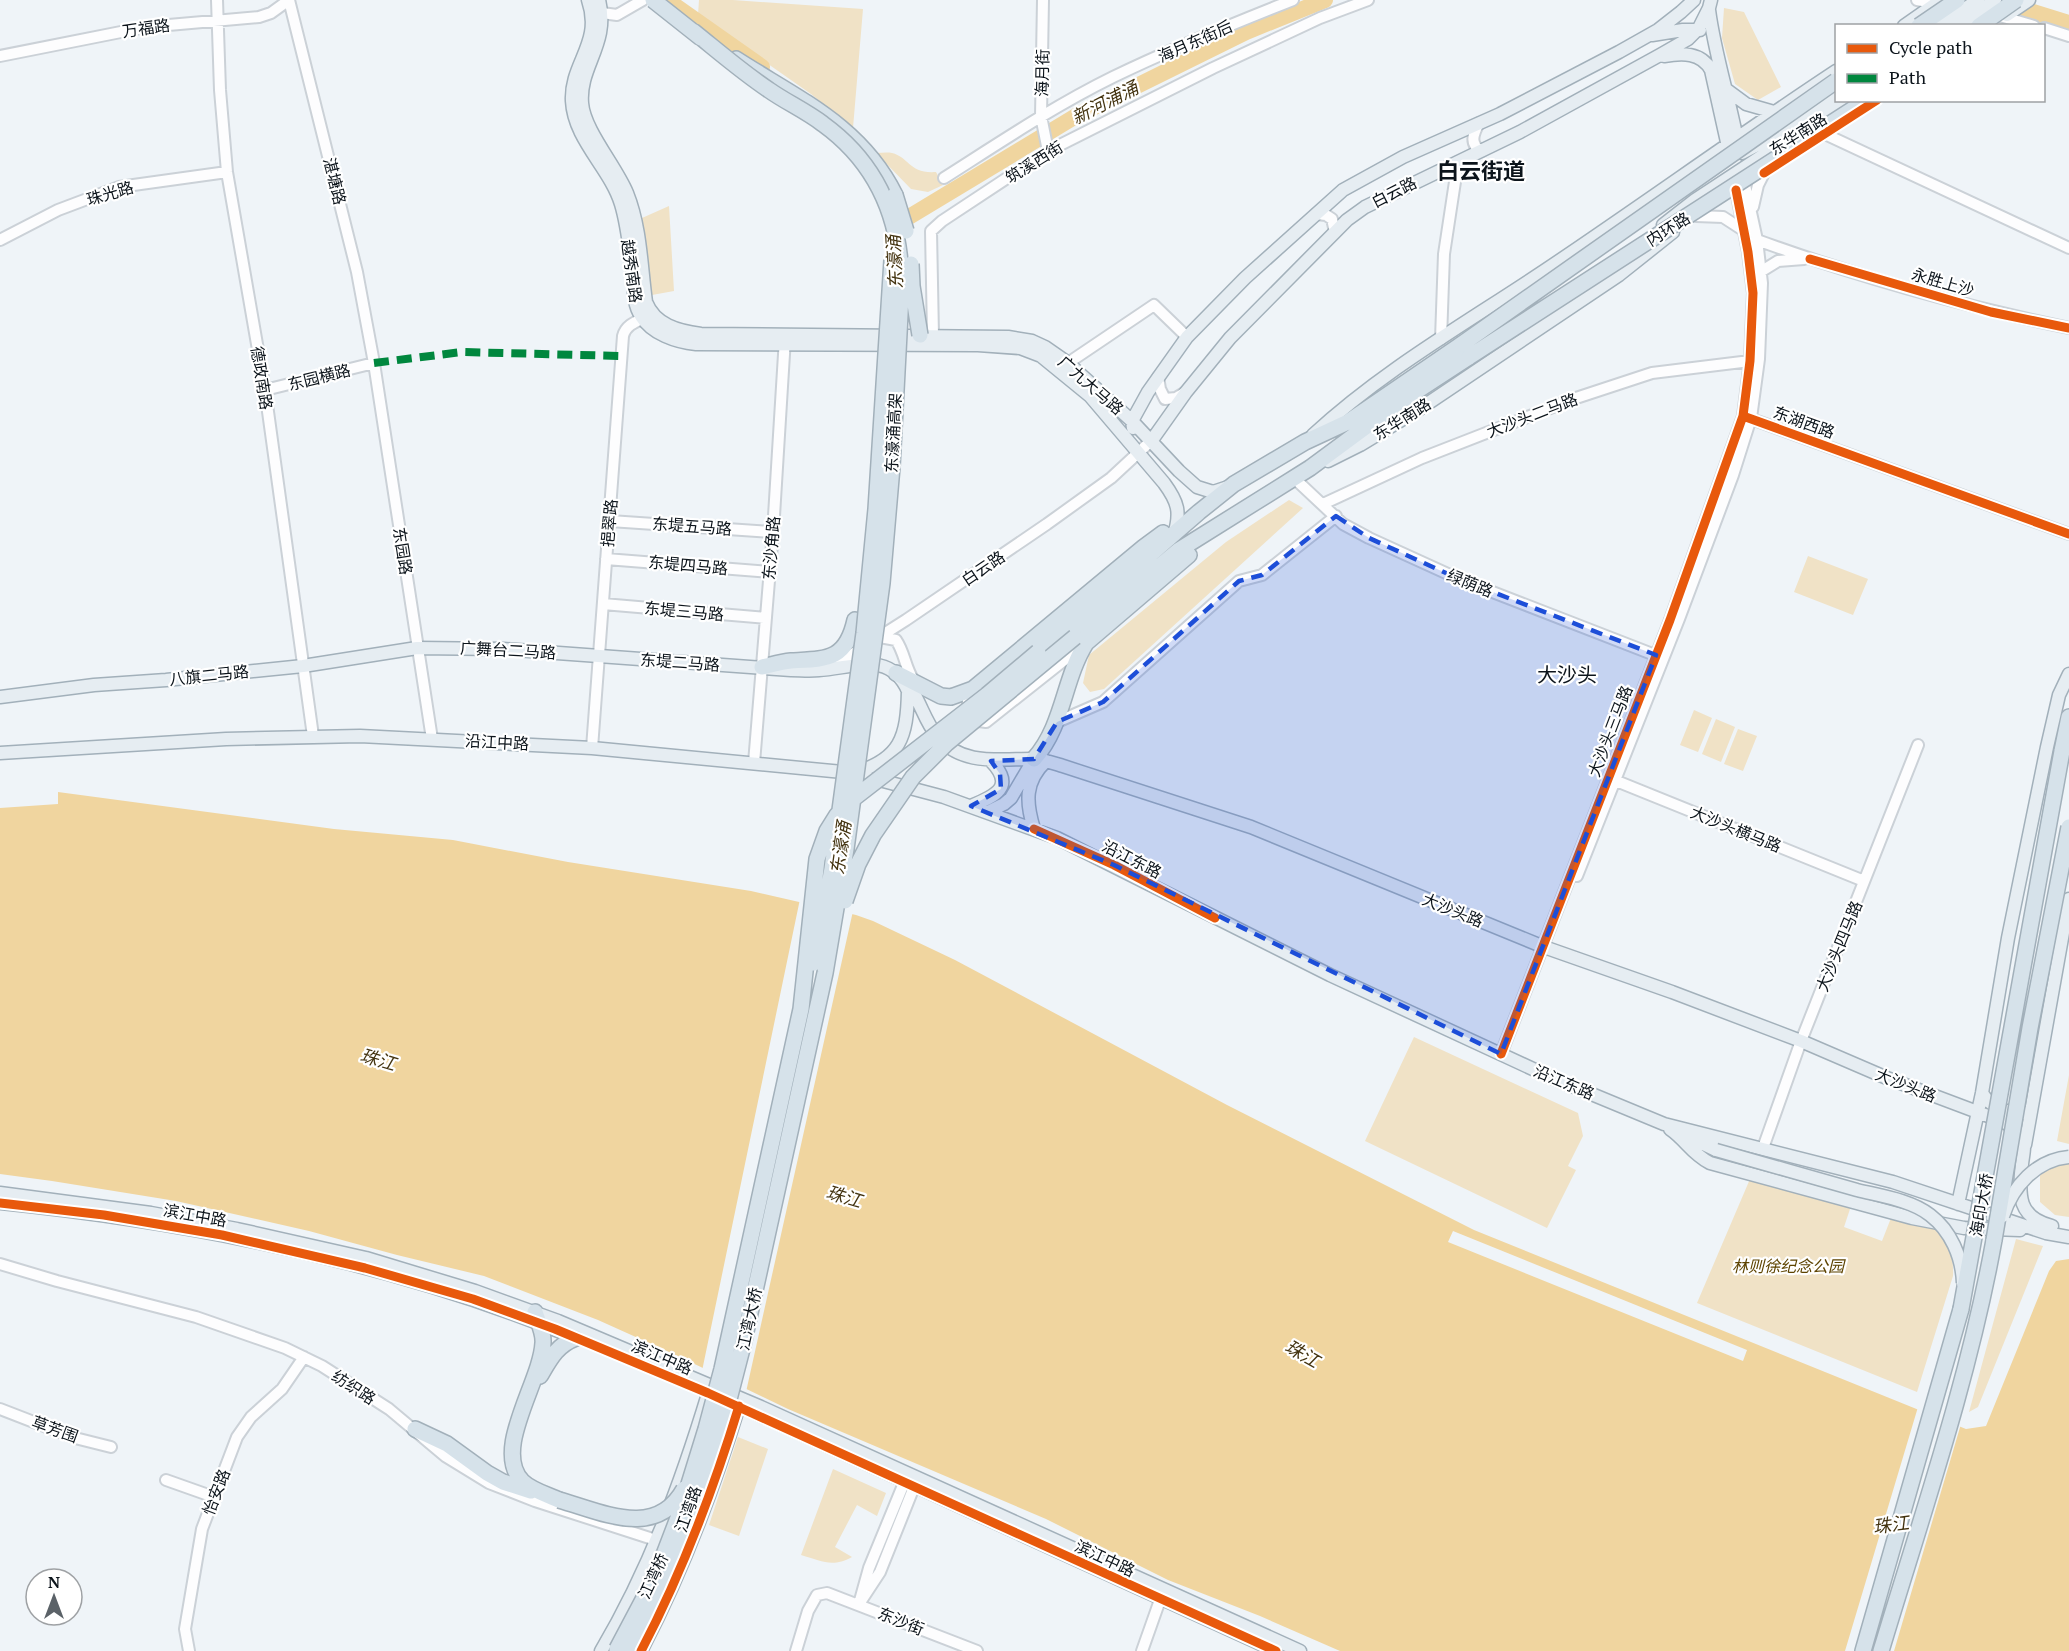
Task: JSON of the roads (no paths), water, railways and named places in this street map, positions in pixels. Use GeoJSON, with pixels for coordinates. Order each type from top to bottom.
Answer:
{"type":"FeatureCollection","features":[{"type":"Feature","properties":{"kind":"highway"},"geometry":{"type":"LineString","coordinates":[[1922,24],[1956,0]]}},
{"type":"Feature","properties":{"kind":"highway"},"geometry":{"type":"LineString","coordinates":[[1986,22],[2016,0]]}},
{"type":"Feature","properties":{"kind":"highway","name":"东濠涌高架"},"geometry":{"type":"LineString","coordinates":[[647,1],[693,31],[758,83],[822,123],[852,149],[877,184],[891,216],[898,240],[901,295],[892,466],[882,583],[846,849],[819,973]]}},
{"type":"Feature","properties":{"kind":"highway","name":"东濠涌高架"},"geometry":{"type":"LineString","coordinates":[[647,1],[759,85],[824,126],[861,160],[880,193],[891,229],[892,254],[879,341],[876,508],[856,696],[819,973]]}},
{"type":"Feature","properties":{"kind":"highway"},"geometry":{"type":"LineString","coordinates":[[693,31],[826,115],[851,135],[872,157],[895,195],[905,226],[912,286],[924,338]]}},
{"type":"Feature","properties":{"kind":"highway","name":"内环路"},"geometry":{"type":"LineString","coordinates":[[1465,350],[1835,82]]}},
{"type":"Feature","properties":{"kind":"highway","name":"内环路"},"geometry":{"type":"LineString","coordinates":[[1465,350],[1864,102]]}},
{"type":"Feature","properties":{"kind":"highway"},"geometry":{"type":"LineString","coordinates":[[762,667],[834,656],[849,638],[855,620],[871,459],[879,341]]}},
{"type":"Feature","properties":{"kind":"highway"},"geometry":{"type":"LineString","coordinates":[[796,1030],[858,864],[883,818],[901,792],[939,750],[1080,640],[1179,550],[1310,468],[1465,350]]}},
{"type":"Feature","properties":{"kind":"highway"},"geometry":{"type":"LineString","coordinates":[[796,1030],[803,995],[817,859],[823,840],[837,815],[865,789],[987,695],[1176,529],[1234,484],[1305,442],[1348,422],[1465,350]]}},
{"type":"Feature","properties":{"kind":"highway"},"geometry":{"type":"LineString","coordinates":[[896,673],[930,692],[951,697],[973,689],[1144,547],[1176,529]]}},
{"type":"Feature","properties":{"kind":"highway"},"geometry":{"type":"LineString","coordinates":[[1040,760],[1057,722],[1080,640]]}},
{"type":"Feature","properties":{"kind":"highway","name":"海印大桥"},"geometry":{"type":"LineString","coordinates":[[1863,1651],[1961,1309],[2069,717]]}},
{"type":"Feature","properties":{"kind":"highway","name":"海印大桥"},"geometry":{"type":"LineString","coordinates":[[1881,1651],[1963,1378],[1983,1301],[2030,1028],[2069,827]]}},
{"type":"Feature","properties":{"kind":"highway","name":"江湾大桥"},"geometry":{"type":"LineString","coordinates":[[621,1650],[671,1565],[703,1486],[720,1434],[743,1345],[819,973]]}},
{"type":"Feature","properties":{"kind":"highway","name":"江湾大桥"},"geometry":{"type":"LineString","coordinates":[[694,1467],[722,1369],[796,1030]]}},
{"type":"Feature","properties":{"kind":"highway"},"geometry":{"type":"LineString","coordinates":[[536,1317],[543,1337],[543,1348],[530,1395],[514,1438],[512,1456],[515,1470],[523,1482],[560,1500]]}},
{"type":"Feature","properties":{"kind":"highway"},"geometry":{"type":"LineString","coordinates":[[530,1395],[554,1352],[566,1341],[576,1338]]}},
{"type":"Feature","properties":{"kind":"highway"},"geometry":{"type":"LineString","coordinates":[[415,1429],[447,1444],[481,1470],[503,1482],[625,1519],[643,1519],[662,1512],[682,1493],[694,1467]]}},
{"type":"Feature","properties":{"kind":"highway","name":"江湾桥"},"geometry":{"type":"LineString","coordinates":[[621,1650],[665,1552],[694,1467]]}},
{"type":"Feature","properties":{"kind":"main road","name":"越秀南路"},"geometry":{"type":"LineString","coordinates":[[588,0],[593,19],[592,32],[573,88],[571,100],[573,113],[620,203],[628,238],[637,308],[647,316],[689,332],[785,339],[879,341],[924,338]]}},
{"type":"Feature","properties":{"kind":"main road","name":"越秀南路"},"geometry":{"type":"LineString","coordinates":[[599,0],[602,13],[601,35],[586,79],[582,103],[589,123],[620,177],[633,211],[647,316]]}},
{"type":"Feature","properties":{"kind":"main road","name":"白云路"},"geometry":{"type":"LineString","coordinates":[[1132,421],[1158,377],[1187,338],[1245,278],[1343,190],[1403,157],[1479,123],[1578,74],[1645,37],[1694,0]]}},
{"type":"Feature","properties":{"kind":"main road"},"geometry":{"type":"LineString","coordinates":[[1943,24],[1978,0]]}},
{"type":"Feature","properties":{"kind":"main road"},"geometry":{"type":"LineString","coordinates":[[1961,24],[1995,0]]}},
{"type":"Feature","properties":{"kind":"main road"},"geometry":{"type":"LineString","coordinates":[[1986,22],[2004,17],[2029,0]]}},
{"type":"Feature","properties":{"kind":"main road"},"geometry":{"type":"LineString","coordinates":[[1907,24],[1938,2]]}},
{"type":"Feature","properties":{"kind":"main road"},"geometry":{"type":"LineString","coordinates":[[1938,2],[1940,24]]}},
{"type":"Feature","properties":{"kind":"main road","name":"白云路"},"geometry":{"type":"LineString","coordinates":[[1152,440],[1186,392],[1230,338],[1335,232],[1365,207],[1482,151],[1658,57],[1688,39],[1697,30],[1710,4]]}},
{"type":"Feature","properties":{"kind":"main road","name":"东湖西路"},"geometry":{"type":"LineString","coordinates":[[1710,4],[1713,34],[1727,90],[1732,141],[1741,188]]}},
{"type":"Feature","properties":{"kind":"main road"},"geometry":{"type":"LineString","coordinates":[[1645,37],[1683,30],[1697,30],[1713,34]]}},
{"type":"Feature","properties":{"kind":"main road","name":"东湖西路"},"geometry":{"type":"LineString","coordinates":[[1658,57],[1678,53],[1688,54],[1696,56],[1708,65],[1732,141]]}},
{"type":"Feature","properties":{"kind":"main road","name":"东华南路"},"geometry":{"type":"LineString","coordinates":[[1305,442],[1348,404],[1835,72]]}},
{"type":"Feature","properties":{"kind":"main road"},"geometry":{"type":"LineString","coordinates":[[1727,90],[1746,104],[1774,112]]}},
{"type":"Feature","properties":{"kind":"main road"},"geometry":{"type":"LineString","coordinates":[[1619,275],[1634,252],[1648,237],[1684,208],[1738,172],[1797,122],[1835,95]]}},
{"type":"Feature","properties":{"kind":"main road"},"geometry":{"type":"LineString","coordinates":[[1619,275],[1618,246],[1605,230],[1659,203],[1735,157],[1762,150],[1809,126],[1844,102]]}},
{"type":"Feature","properties":{"kind":"main road","name":"东华南路"},"geometry":{"type":"LineString","coordinates":[[1310,468],[1344,453],[1398,422],[1619,275],[1696,216],[1874,102]]}},
{"type":"Feature","properties":{"kind":"main road"},"geometry":{"type":"LineString","coordinates":[[1552,266],[1566,281],[1573,306]]}},
{"type":"Feature","properties":{"kind":"main road","name":"广九大马路"},"geometry":{"type":"LineString","coordinates":[[924,338],[1022,338],[1045,347],[1068,363],[1132,421],[1197,487],[1213,492],[1234,484]]}},
{"type":"Feature","properties":{"kind":"main road","name":"广九大马路"},"geometry":{"type":"LineString","coordinates":[[924,338],[1008,346],[1041,356],[1090,396],[1174,496],[1177,505],[1176,529]]}},
{"type":"Feature","properties":{"kind":"main road"},"geometry":{"type":"LineString","coordinates":[[1132,421],[1138,453]]}},
{"type":"Feature","properties":{"kind":"main road","name":"广舞台二马路"},"geometry":{"type":"LineString","coordinates":[[417,648],[503,649],[599,657]]}},
{"type":"Feature","properties":{"kind":"main road","name":"八旗二马路"},"geometry":{"type":"LineString","coordinates":[[0,697],[94,685],[303,666],[417,648]]}},
{"type":"Feature","properties":{"kind":"main road","name":"东堤二马路"},"geometry":{"type":"LineString","coordinates":[[599,657],[819,670],[869,664],[881,666],[896,673]]}},
{"type":"Feature","properties":{"kind":"main road"},"geometry":{"type":"LineString","coordinates":[[853,773],[875,767],[887,759],[902,738],[908,691],[896,673]]}},
{"type":"Feature","properties":{"kind":"main road","name":"大沙头路"},"geometry":{"type":"LineString","coordinates":[[896,673],[912,689],[939,739],[976,760],[1040,760],[1150,793],[1251,827],[1544,947],[1801,1041],[1887,1078],[2004,1122],[2016,1129],[2022,1138],[2024,1149]]}},
{"type":"Feature","properties":{"kind":"main road"},"geometry":{"type":"LineString","coordinates":[[2024,1149],[2017,1175],[2000,1199],[1987,1204],[1958,1204],[1982,1093],[2008,938],[2047,747],[2060,695],[2069,674]]}},
{"type":"Feature","properties":{"kind":"main road","name":"沿江中路"},"geometry":{"type":"LineString","coordinates":[[0,753],[313,736],[432,738],[592,748],[853,773],[944,797],[988,812]]}},
{"type":"Feature","properties":{"kind":"main road"},"geometry":{"type":"LineString","coordinates":[[988,812],[1011,798],[1040,760]]}},
{"type":"Feature","properties":{"kind":"main road"},"geometry":{"type":"LineString","coordinates":[[1034,829],[1028,811],[1029,791],[1040,760]]}},
{"type":"Feature","properties":{"kind":"main road"},"geometry":{"type":"LineString","coordinates":[[971,806],[997,794],[1001,789],[1000,774],[991,761]]}},
{"type":"Feature","properties":{"kind":"main road","name":"沿江东路"},"geometry":{"type":"LineString","coordinates":[[988,812],[1034,829],[1114,865],[1205,914],[1501,1054],[1664,1124],[1893,1182],[2046,1233],[2069,1237]]}},
{"type":"Feature","properties":{"kind":"main road"},"geometry":{"type":"LineString","coordinates":[[2069,899],[2024,1149],[2020,1186],[2020,1198],[2025,1211],[2032,1219],[2043,1224],[2069,1229]]}},
{"type":"Feature","properties":{"kind":"main road"},"geometry":{"type":"LineString","coordinates":[[1982,1093],[1987,1102],[2003,1110],[2018,1113],[2031,1110]]}},
{"type":"Feature","properties":{"kind":"main road"},"geometry":{"type":"LineString","coordinates":[[1664,1124],[1716,1150],[1908,1204],[1926,1212],[1945,1229],[1957,1253],[1963,1279],[1961,1309]]}},
{"type":"Feature","properties":{"kind":"main road"},"geometry":{"type":"LineString","coordinates":[[1664,1124],[1682,1137],[1698,1156],[1710,1163],[1912,1218],[1964,1228],[2013,1229],[2046,1233]]}},
{"type":"Feature","properties":{"kind":"main road"},"geometry":{"type":"LineString","coordinates":[[1994,1240],[2006,1204],[2018,1185],[2043,1166],[2069,1157]]}},
{"type":"Feature","properties":{"kind":"main road","name":"滨江中路"},"geometry":{"type":"LineString","coordinates":[[0,1193],[162,1215],[326,1248],[436,1278],[726,1392],[1160,1600],[1276,1651]]}},
{"type":"Feature","properties":{"kind":"main road","name":"滨江中路"},"geometry":{"type":"LineString","coordinates":[[0,1203],[134,1219],[272,1246],[399,1276],[536,1317],[576,1338],[739,1406],[1300,1651]]}},
{"type":"Feature","properties":{"kind":"main road"},"geometry":{"type":"LineString","coordinates":[[708,1393],[726,1392],[739,1406]]}},
{"type":"Feature","properties":{"kind":"main road","name":"江湾路"},"geometry":{"type":"LineString","coordinates":[[601,1651],[632,1595],[658,1540],[692,1446],[708,1393]]}},
{"type":"Feature","properties":{"kind":"main road","name":"江湾路"},"geometry":{"type":"LineString","coordinates":[[641,1651],[688,1551],[739,1406]]}},
{"type":"Feature","properties":{"kind":"street","name":"德政南路"},"geometry":{"type":"LineString","coordinates":[[217,0],[220,90],[227,172],[265,390],[313,736]]}},
{"type":"Feature","properties":{"kind":"street","name":"万福路"},"geometry":{"type":"LineString","coordinates":[[0,56],[128,30],[259,17],[271,13],[289,0]]}},
{"type":"Feature","properties":{"kind":"street","name":"湛塘路"},"geometry":{"type":"LineString","coordinates":[[289,0],[355,262],[374,363]]}},
{"type":"Feature","properties":{"kind":"street","name":"海月街"},"geometry":{"type":"LineString","coordinates":[[1042,0],[1041,120],[1047,148]]}},
{"type":"Feature","properties":{"kind":"street","name":"海月东街后"},"geometry":{"type":"LineString","coordinates":[[944,178],[1112,78],[1194,40],[1293,0]]}},
{"type":"Feature","properties":{"kind":"street","name":"筑溪西街"},"geometry":{"type":"LineString","coordinates":[[924,338],[931,231],[942,221],[1047,148],[1323,17],[1368,0]]}},
{"type":"Feature","properties":{"kind":"street"},"geometry":{"type":"LineString","coordinates":[[1917,0],[1938,2],[1956,0]]}},
{"type":"Feature","properties":{"kind":"street"},"geometry":{"type":"LineString","coordinates":[[1938,2],[1986,22],[2007,0]]}},
{"type":"Feature","properties":{"kind":"street"},"geometry":{"type":"LineString","coordinates":[[602,13],[617,15],[647,1]]}},
{"type":"Feature","properties":{"kind":"street"},"geometry":{"type":"LineString","coordinates":[[2004,17],[2027,24]]}},
{"type":"Feature","properties":{"kind":"street"},"geometry":{"type":"LineString","coordinates":[[2045,29],[2069,36]]}},
{"type":"Feature","properties":{"kind":"street"},"geometry":{"type":"LineString","coordinates":[[1479,123],[1474,132],[1473,142],[1477,149],[1482,151]]}},
{"type":"Feature","properties":{"kind":"street"},"geometry":{"type":"LineString","coordinates":[[1809,126],[2069,248]]}},
{"type":"Feature","properties":{"kind":"street"},"geometry":{"type":"LineString","coordinates":[[1442,339],[1444,254],[1458,162]]}},
{"type":"Feature","properties":{"kind":"street","name":"珠光路"},"geometry":{"type":"LineString","coordinates":[[0,240],[58,210],[120,187],[227,172]]}},
{"type":"Feature","properties":{"kind":"street"},"geometry":{"type":"LineString","coordinates":[[1752,217],[1754,197],[1764,173]]}},
{"type":"Feature","properties":{"kind":"street","name":"东湖西路"},"geometry":{"type":"LineString","coordinates":[[1741,188],[1752,217],[1761,271],[1759,359],[1747,417]]}},
{"type":"Feature","properties":{"kind":"street","name":"东湖西路"},"geometry":{"type":"LineString","coordinates":[[1741,188],[1743,230],[1752,278],[1753,324],[1747,417]]}},
{"type":"Feature","properties":{"kind":"street"},"geometry":{"type":"LineString","coordinates":[[1316,214],[1326,215],[1332,219],[1335,232]]}},
{"type":"Feature","properties":{"kind":"street"},"geometry":{"type":"LineString","coordinates":[[1696,216],[1723,217],[1743,230]]}},
{"type":"Feature","properties":{"kind":"street","name":"永胜上沙"},"geometry":{"type":"LineString","coordinates":[[1757,240],[1810,259],[1991,312],[2069,328]]}},
{"type":"Feature","properties":{"kind":"street"},"geometry":{"type":"LineString","coordinates":[[1752,278],[1778,261],[1810,259]]}},
{"type":"Feature","properties":{"kind":"street"},"geometry":{"type":"LineString","coordinates":[[1068,363],[1154,305],[1187,338]]}},
{"type":"Feature","properties":{"kind":"street","name":"挹翠路"},"geometry":{"type":"LineString","coordinates":[[592,748],[623,336],[627,328],[647,316]]}},
{"type":"Feature","properties":{"kind":"street","name":"东沙角路"},"geometry":{"type":"LineString","coordinates":[[754,763],[773,532],[785,339]]}},
{"type":"Feature","properties":{"kind":"street","name":"大沙头二马路"},"geometry":{"type":"LineString","coordinates":[[1323,504],[1422,458],[1576,398],[1652,373],[1750,361]]}},
{"type":"Feature","properties":{"kind":"street","name":"东园横路"},"geometry":{"type":"LineString","coordinates":[[265,390],[374,363]]}},
{"type":"Feature","properties":{"kind":"street","name":"东园路"},"geometry":{"type":"LineString","coordinates":[[374,363],[432,738]]}},
{"type":"Feature","properties":{"kind":"street"},"geometry":{"type":"LineString","coordinates":[[1158,377],[1165,399],[1176,398],[1186,392]]}},
{"type":"Feature","properties":{"kind":"street","name":"东湖西路"},"geometry":{"type":"LineString","coordinates":[[1747,417],[2069,534]]}},
{"type":"Feature","properties":{"kind":"street","name":"大沙头三马路"},"geometry":{"type":"LineString","coordinates":[[1501,1054],[1544,947],[1549,927],[1612,779],[1733,475],[1747,417]]}},
{"type":"Feature","properties":{"kind":"street","name":"白云路"},"geometry":{"type":"LineString","coordinates":[[819,670],[840,662],[880,637],[1047,525],[1111,478],[1152,440]]}},
{"type":"Feature","properties":{"kind":"street","name":"绿荫路"},"geometry":{"type":"LineString","coordinates":[[1294,478],[1343,524],[1369,538],[1459,579],[1660,656]]}},
{"type":"Feature","properties":{"kind":"street"},"geometry":{"type":"LineString","coordinates":[[1057,722],[1103,702],[1239,581],[1262,575],[1336,516]]}},
{"type":"Feature","properties":{"kind":"street","name":"东堤五马路"},"geometry":{"type":"LineString","coordinates":[[610,521],[773,532]]}},
{"type":"Feature","properties":{"kind":"street","name":"东堤四马路"},"geometry":{"type":"LineString","coordinates":[[606,559],[769,572]]}},
{"type":"Feature","properties":{"kind":"street","name":"东堤三马路"},"geometry":{"type":"LineString","coordinates":[[603,604],[766,618]]}},
{"type":"Feature","properties":{"kind":"street"},"geometry":{"type":"LineString","coordinates":[[880,637],[896,640],[901,648],[906,670],[916,683]]}},
{"type":"Feature","properties":{"kind":"street"},"geometry":{"type":"LineString","coordinates":[[973,689],[968,695],[967,705],[979,721],[986,722],[1080,640]]}},
{"type":"Feature","properties":{"kind":"street","name":"大沙头四马路"},"geometry":{"type":"LineString","coordinates":[[1763,1148],[1801,1041],[1918,745]]}},
{"type":"Feature","properties":{"kind":"street","name":"大沙头横马路"},"geometry":{"type":"LineString","coordinates":[[1612,779],[1864,881]]}},
{"type":"Feature","properties":{"kind":"street","name":"纺织路"},"geometry":{"type":"LineString","coordinates":[[0,1264],[196,1317],[248,1334],[304,1357],[371,1397],[415,1429],[453,1462],[489,1484],[688,1551]]}},
{"type":"Feature","properties":{"kind":"street","name":"怡安路"},"geometry":{"type":"LineString","coordinates":[[189,1651],[185,1629],[202,1529],[237,1437],[251,1417],[282,1389],[304,1357]]}},
{"type":"Feature","properties":{"kind":"street","name":"草芳围"},"geometry":{"type":"LineString","coordinates":[[0,1409],[75,1438],[111,1447]]}},
{"type":"Feature","properties":{"kind":"street"},"geometry":{"type":"LineString","coordinates":[[166,1480],[214,1497]]}},
{"type":"Feature","properties":{"kind":"street"},"geometry":{"type":"LineString","coordinates":[[859,1604],[869,1568],[911,1482]]}},
{"type":"Feature","properties":{"kind":"street","name":"东沙街"},"geometry":{"type":"LineString","coordinates":[[796,1651],[808,1611],[817,1595],[827,1593],[977,1651]]}},
{"type":"Feature","properties":{"kind":"street"},"geometry":{"type":"LineString","coordinates":[[1142,1651],[1160,1600]]}},
{"type":"Feature","properties":{"kind":"water","name":"珠江"},"geometry":{"type":"Polygon","coordinates":[[[58,792],[334,829],[453,840],[568,862],[751,891],[856,915],[955,960],[1227,1105],[1474,1230],[1966,1429],[1986,1426],[2049,1271],[2056,1261],[2069,1259],[2069,1651],[1340,1651],[1260,1616],[1168,1580],[1046,1519],[788,1409],[598,1320],[484,1276],[309,1231],[176,1201],[0,1174],[0,808],[58,804],[58,792]]]}},
{"type":"Feature","properties":{"kind":"waterway","name":"东濠涌"},"geometry":{"type":"LineString","coordinates":[[667,0],[762,67]]}},
{"type":"Feature","properties":{"kind":"waterway","name":"新河浦涌"},"geometry":{"type":"LineString","coordinates":[[894,226],[1076,116],[1246,32],[1325,0]]}},
{"type":"Feature","properties":{"kind":"waterway","name":"新河浦涌"},"geometry":{"type":"LineString","coordinates":[[2004,3],[2069,23]]}},
{"type":"Feature","properties":{"kind":"district","name":"白云街道"},"geometry":{"type":"Point","coordinates":[1481,171]}},
{"type":"Feature","properties":{"kind":"district","name":"大沙头"},"geometry":{"type":"Point","coordinates":[1567,675]}},
{"type":"Feature","properties":{"kind":"park label","name":"林则徐纪念公园"},"geometry":{"type":"Point","coordinates":[1788,1266]}}]}
